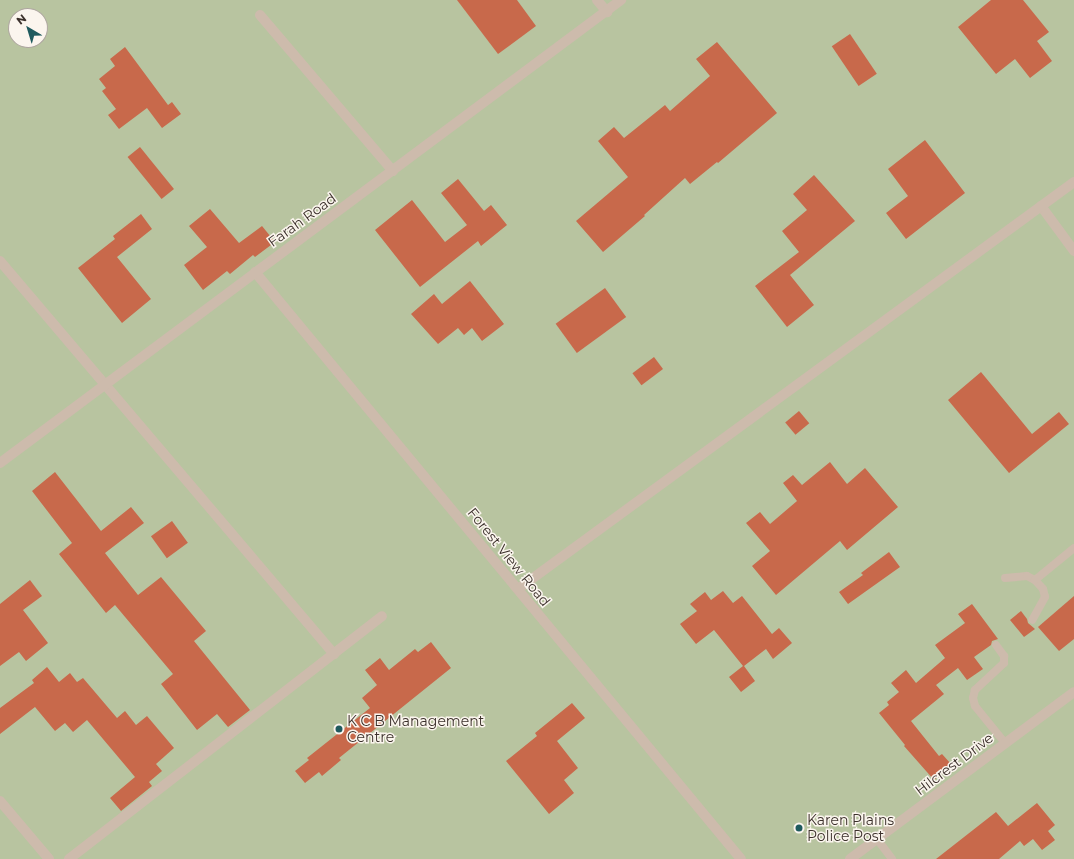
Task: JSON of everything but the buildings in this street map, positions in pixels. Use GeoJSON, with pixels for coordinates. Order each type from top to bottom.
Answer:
{"type":"FeatureCollection","features":[{"type":"Feature","properties":{"kind":"street"},"geometry":{"type":"LineString","coordinates":[[597,0],[607,12]]}},
{"type":"Feature","properties":{"kind":"street","name":"Farah Road"},"geometry":{"type":"LineString","coordinates":[[0,463],[255,272],[393,172],[621,0]]}},
{"type":"Feature","properties":{"kind":"street"},"geometry":{"type":"LineString","coordinates":[[260,15],[393,172]]}},
{"type":"Feature","properties":{"kind":"street"},"geometry":{"type":"LineString","coordinates":[[518,589],[1074,182]]}},
{"type":"Feature","properties":{"kind":"street"},"geometry":{"type":"LineString","coordinates":[[1042,206],[1074,251]]}},
{"type":"Feature","properties":{"kind":"street"},"geometry":{"type":"LineString","coordinates":[[0,261],[334,654]]}},
{"type":"Feature","properties":{"kind":"street","name":"Forest View Road"},"geometry":{"type":"LineString","coordinates":[[255,272],[741,859]]}},
{"type":"Feature","properties":{"kind":"street"},"geometry":{"type":"LineString","coordinates":[[69,859],[382,616]]}},
{"type":"Feature","properties":{"kind":"street","name":"Hilcrest Drive"},"geometry":{"type":"LineString","coordinates":[[850,859],[1074,692]]}},
{"type":"Feature","properties":{"kind":"street"},"geometry":{"type":"LineString","coordinates":[[0,801],[49,859]]}},
{"type":"Feature","properties":{"kind":"lane"},"geometry":{"type":"LineString","coordinates":[[1036,580],[1074,548]]}},
{"type":"Feature","properties":{"kind":"lane"},"geometry":{"type":"LineString","coordinates":[[1005,578],[1027,576],[1036,580],[1043,589],[1045,597],[1032,620]]}},
{"type":"Feature","properties":{"kind":"lane"},"geometry":{"type":"LineString","coordinates":[[996,645],[1004,656],[1004,663],[975,690],[973,698],[975,706],[1005,743]]}},
{"type":"Feature","properties":{"kind":"lane"},"geometry":{"type":"LineString","coordinates":[[877,839],[892,859]]}},
{"type":"Feature","properties":{"kind":"green space"},"geometry":{"type":"Polygon","coordinates":[[[0,0],[1074,0],[1074,859],[0,859],[0,0]]]}},
{"type":"Feature","properties":{"kind":"place","name":"K C B Management Centre"},"geometry":{"type":"Point","coordinates":[339,729]}},
{"type":"Feature","properties":{"kind":"place","name":"Karen Plains Police Post"},"geometry":{"type":"Point","coordinates":[799,828]}}]}
